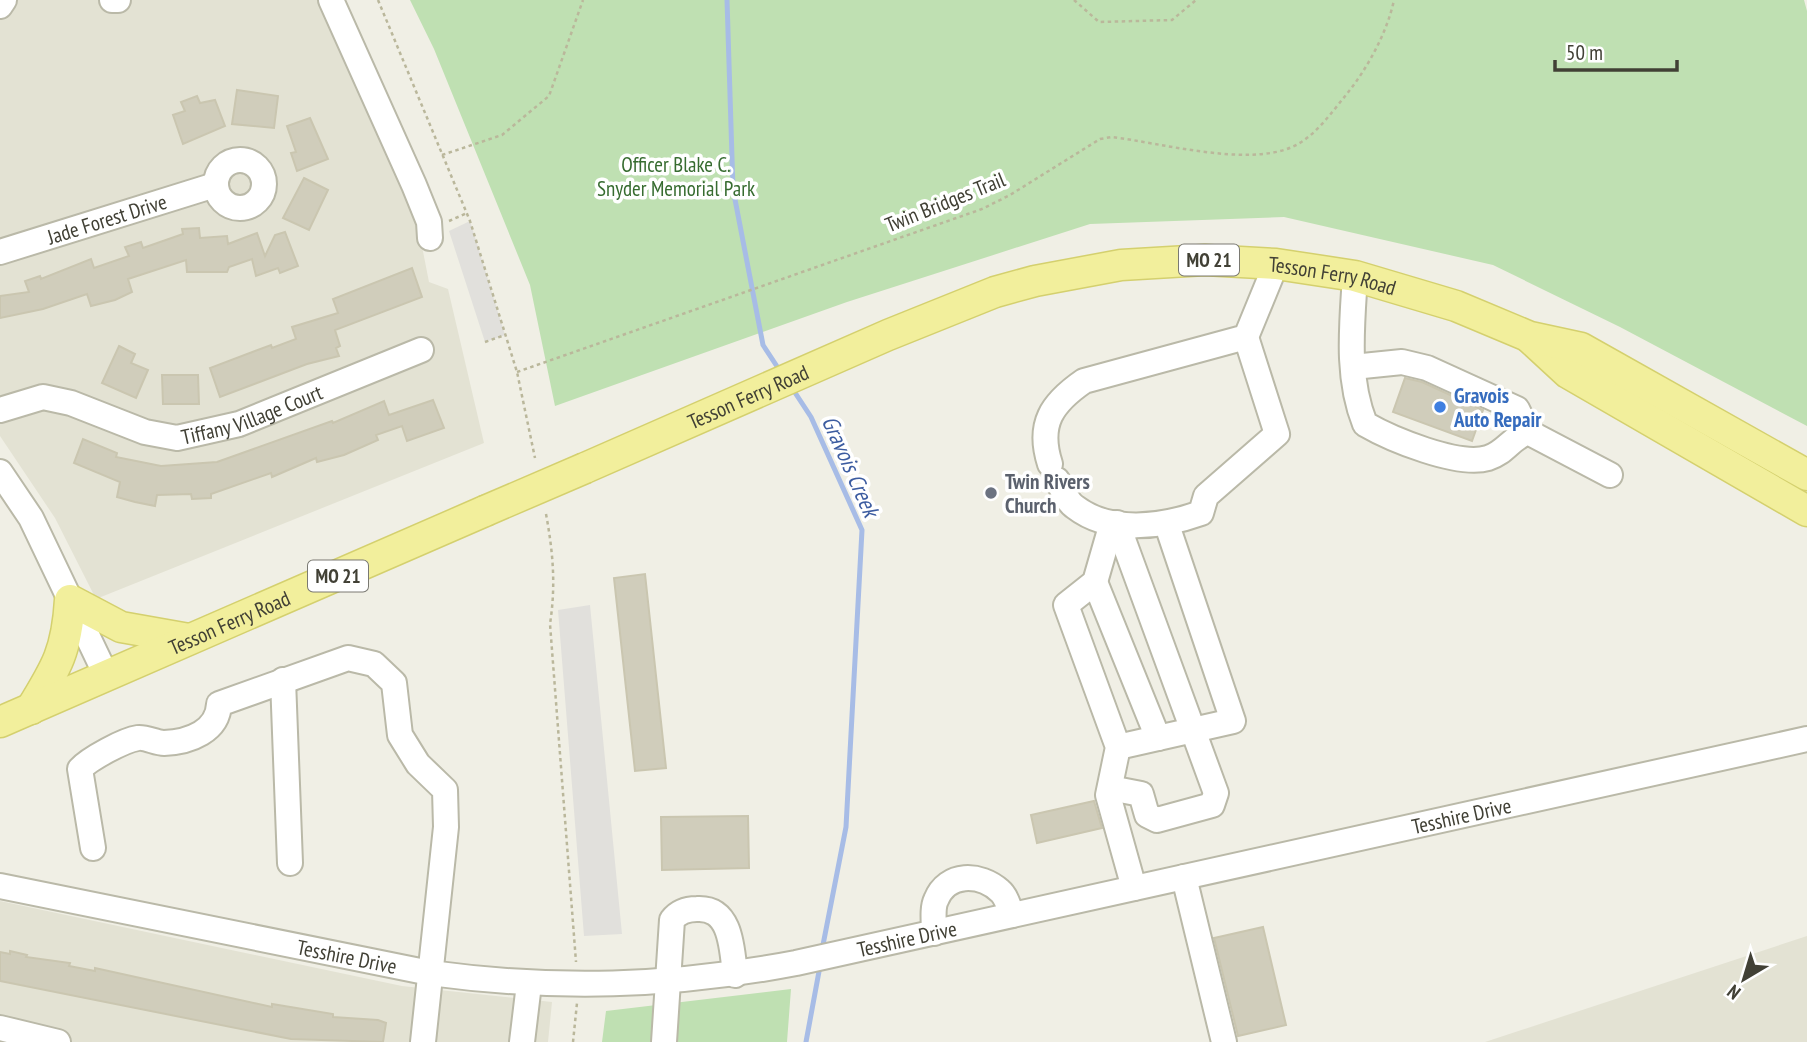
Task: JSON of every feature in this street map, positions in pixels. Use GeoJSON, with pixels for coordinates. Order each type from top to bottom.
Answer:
{"type":"FeatureCollection","features":[{"type":"Feature","properties":{"kind":"main road","name":"Tesson Ferry Road"},"geometry":{"type":"LineString","coordinates":[[0,722],[888,335],[995,292],[1086,271],[1177,261],[1276,264],[1355,276],[1456,306],[1530,337],[1581,348],[1807,475]]}},
{"type":"Feature","properties":{"kind":"main road","name":"Tesson Ferry Road"},"geometry":{"type":"LineString","coordinates":[[1530,337],[1567,373],[1807,511]]}},
{"type":"Feature","properties":{"kind":"main road"},"geometry":{"type":"LineString","coordinates":[[31,709],[57,667],[67,638],[70,600],[121,627],[190,639]]}},
{"type":"Feature","properties":{"kind":"street"},"geometry":{"type":"LineString","coordinates":[[0,6],[4,0]]}},
{"type":"Feature","properties":{"kind":"street"},"geometry":{"type":"LineString","coordinates":[[112,0],[118,0]]}},
{"type":"Feature","properties":{"kind":"street"},"geometry":{"type":"LineString","coordinates":[[331,0],[424,209],[438,231]]}},
{"type":"Feature","properties":{"kind":"street","name":"Jade Forest Drive"},"geometry":{"type":"LineString","coordinates":[[0,252],[215,185]]}},
{"type":"Feature","properties":{"kind":"street"},"geometry":{"type":"LineString","coordinates":[[1246,337],[1084,381],[1061,396],[1047,419],[1045,447],[1054,472],[1073,507],[1112,523],[1167,525],[1201,513],[1206,496],[1278,434],[1246,337],[1276,264]]}},
{"type":"Feature","properties":{"kind":"street"},"geometry":{"type":"LineString","coordinates":[[1355,276],[1351,339],[1353,367],[1364,424],[1378,432],[1469,461],[1488,458],[1504,451],[1516,436],[1528,432]]}},
{"type":"Feature","properties":{"kind":"street","name":"Tiffany Village Court"},"geometry":{"type":"LineString","coordinates":[[0,410],[43,397],[71,403],[145,432],[177,438],[239,424],[421,350]]}},
{"type":"Feature","properties":{"kind":"street"},"geometry":{"type":"LineString","coordinates":[[1353,367],[1402,362],[1427,368],[1517,410],[1528,432],[1610,475]]}},
{"type":"Feature","properties":{"kind":"street"},"geometry":{"type":"LineString","coordinates":[[4,486],[31,518],[106,675]]}},
{"type":"Feature","properties":{"kind":"street"},"geometry":{"type":"LineString","coordinates":[[1112,523],[1095,582],[1066,605],[1118,747],[1108,795],[1134,888]]}},
{"type":"Feature","properties":{"kind":"street"},"geometry":{"type":"LineString","coordinates":[[1110,788],[1141,794],[1147,815],[1157,820],[1212,805],[1216,793],[1195,730],[1112,523]]}},
{"type":"Feature","properties":{"kind":"street"},"geometry":{"type":"LineString","coordinates":[[1118,747],[1233,721],[1167,525]]}},
{"type":"Feature","properties":{"kind":"street"},"geometry":{"type":"LineString","coordinates":[[1095,582],[1158,738]]}},
{"type":"Feature","properties":{"kind":"street"},"geometry":{"type":"LineString","coordinates":[[93,848],[80,769],[88,761],[137,738],[162,744],[209,731],[219,717],[219,704],[283,680],[348,658],[374,664],[394,682],[400,735],[418,764],[445,790],[446,827],[423,1042]]}},
{"type":"Feature","properties":{"kind":"street"},"geometry":{"type":"LineString","coordinates":[[283,680],[290,863]]}},
{"type":"Feature","properties":{"kind":"street","name":"Tesshire Drive"},"geometry":{"type":"LineString","coordinates":[[0,886],[430,973],[529,984],[626,985],[669,982],[735,975],[796,963],[1807,739]]}},
{"type":"Feature","properties":{"kind":"street"},"geometry":{"type":"LineString","coordinates":[[1184,877],[1224,1042]]}},
{"type":"Feature","properties":{"kind":"street"},"geometry":{"type":"LineString","coordinates":[[934,933],[935,901],[948,884],[959,878],[984,880],[1002,892],[1012,915]]}},
{"type":"Feature","properties":{"kind":"street"},"geometry":{"type":"LineString","coordinates":[[664,1042],[672,920],[686,910],[700,908],[713,911],[726,925],[735,975]]}},
{"type":"Feature","properties":{"kind":"street"},"geometry":{"type":"LineString","coordinates":[[522,1042],[529,984]]}},
{"type":"Feature","properties":{"kind":"street"},"geometry":{"type":"LineString","coordinates":[[0,1028],[43,1041]]}},
{"type":"Feature","properties":{"kind":"path"},"geometry":{"type":"LineString","coordinates":[[378,0],[467,213],[517,372],[535,458]]}},
{"type":"Feature","properties":{"kind":"path"},"geometry":{"type":"LineString","coordinates":[[442,155],[502,135],[550,96],[583,0]]}},
{"type":"Feature","properties":{"kind":"path"},"geometry":{"type":"LineString","coordinates":[[1074,0],[1099,22],[1172,20],[1196,0]]}},
{"type":"Feature","properties":{"kind":"path","name":"Twin Bridges Trail"},"geometry":{"type":"LineString","coordinates":[[517,372],[982,209],[1010,195],[1089,144],[1112,137],[1245,154],[1292,147],[1323,123],[1354,85],[1376,48],[1394,0]]}},
{"type":"Feature","properties":{"kind":"path"},"geometry":{"type":"LineString","coordinates":[[438,231],[467,213]]}},
{"type":"Feature","properties":{"kind":"path"},"geometry":{"type":"LineString","coordinates":[[485,342],[505,335]]}},
{"type":"Feature","properties":{"kind":"path"},"geometry":{"type":"LineString","coordinates":[[546,514],[555,563],[550,624],[577,971]]}},
{"type":"Feature","properties":{"kind":"path"},"geometry":{"type":"LineString","coordinates":[[573,1042],[577,997]]}},
{"type":"Feature","properties":{"kind":"shaded area"},"geometry":{"type":"Polygon","coordinates":[[[0,0],[323,0],[408,199],[419,231],[429,282],[448,289],[484,443],[96,599],[55,518],[0,436],[0,0]]]}},
{"type":"Feature","properties":{"kind":"shaded area"},"geometry":{"type":"Polygon","coordinates":[[[470,221],[505,335],[485,342],[449,231],[470,221]]]}},
{"type":"Feature","properties":{"kind":"shaded area"},"geometry":{"type":"Polygon","coordinates":[[[590,605],[622,934],[584,936],[558,610],[590,605]]]}},
{"type":"Feature","properties":{"kind":"shaded area"},"geometry":{"type":"Polygon","coordinates":[[[0,901],[402,986],[552,1002],[548,1042],[0,1042],[0,901]]]}},
{"type":"Feature","properties":{"kind":"shaded area"},"geometry":{"type":"Polygon","coordinates":[[[1807,936],[1807,1042],[1485,1042],[1807,936]]]}},
{"type":"Feature","properties":{"kind":"green space","name":"Officer Blake C. Snyder Memorial Park"},"geometry":{"type":"Polygon","coordinates":[[[410,0],[1804,0],[1807,11],[1807,426],[1620,327],[1493,265],[1284,217],[1090,224],[847,302],[555,406],[530,285],[434,49],[410,0]]]}},
{"type":"Feature","properties":{"kind":"green space"},"geometry":{"type":"Polygon","coordinates":[[[791,989],[787,1042],[602,1042],[606,1011],[791,989]]]}},
{"type":"Feature","properties":{"kind":"building"},"geometry":{"type":"Polygon","coordinates":[[[237,90],[278,96],[274,128],[232,124],[237,90]]]}},
{"type":"Feature","properties":{"kind":"building"},"geometry":{"type":"Polygon","coordinates":[[[197,96],[200,103],[215,100],[225,126],[183,144],[173,115],[185,111],[181,102],[197,96]]]}},
{"type":"Feature","properties":{"kind":"building"},"geometry":{"type":"Polygon","coordinates":[[[310,118],[328,159],[297,171],[291,153],[296,152],[287,126],[310,118]]]}},
{"type":"Feature","properties":{"kind":"building"},"geometry":{"type":"Polygon","coordinates":[[[304,178],[328,190],[309,230],[283,218],[304,178]]]}},
{"type":"Feature","properties":{"kind":"building"},"geometry":{"type":"Polygon","coordinates":[[[199,228],[200,238],[227,236],[228,244],[257,233],[265,256],[275,235],[285,232],[298,266],[280,273],[278,268],[256,276],[252,259],[229,267],[227,272],[187,272],[186,260],[128,279],[132,292],[115,300],[91,306],[87,294],[43,309],[0,318],[0,296],[29,292],[25,281],[40,276],[41,279],[91,259],[94,268],[129,256],[125,247],[141,242],[143,248],[183,234],[182,229],[199,228]]]}},
{"type":"Feature","properties":{"kind":"building"},"geometry":{"type":"Polygon","coordinates":[[[412,268],[422,297],[335,330],[340,346],[336,348],[339,356],[307,364],[220,397],[210,368],[271,345],[272,348],[296,339],[292,327],[338,313],[333,299],[412,268]]]}},
{"type":"Feature","properties":{"kind":"building"},"geometry":{"type":"Polygon","coordinates":[[[119,346],[135,354],[131,363],[148,370],[136,398],[102,383],[119,346]]]}},
{"type":"Feature","properties":{"kind":"building"},"geometry":{"type":"Polygon","coordinates":[[[162,375],[198,375],[199,404],[163,404],[162,375]]]}},
{"type":"Feature","properties":{"kind":"building","name":"Gravois Auto Repair"},"geometry":{"type":"Polygon","coordinates":[[[1405,378],[1422,382],[1483,410],[1472,441],[1393,412],[1405,378]]]}},
{"type":"Feature","properties":{"kind":"building"},"geometry":{"type":"Polygon","coordinates":[[[433,400],[444,428],[407,441],[402,426],[376,435],[378,440],[344,455],[317,462],[316,458],[272,477],[271,473],[211,494],[211,498],[192,499],[191,494],[157,495],[155,506],[135,502],[117,497],[120,482],[74,463],[83,439],[117,453],[116,457],[161,466],[217,462],[332,421],[333,423],[384,401],[389,415],[433,400]]]}},
{"type":"Feature","properties":{"kind":"building"},"geometry":{"type":"Polygon","coordinates":[[[645,574],[666,768],[635,771],[614,578],[645,574]]]}},
{"type":"Feature","properties":{"kind":"building"},"geometry":{"type":"Polygon","coordinates":[[[1094,801],[1102,828],[1037,843],[1031,815],[1094,801]]]}},
{"type":"Feature","properties":{"kind":"building"},"geometry":{"type":"Polygon","coordinates":[[[748,816],[749,868],[662,870],[661,817],[748,816]]]}},
{"type":"Feature","properties":{"kind":"building"},"geometry":{"type":"Polygon","coordinates":[[[1263,927],[1286,1025],[1238,1036],[1214,938],[1263,927]]]}},
{"type":"Feature","properties":{"kind":"building"},"geometry":{"type":"Polygon","coordinates":[[[10,951],[27,955],[26,957],[70,963],[69,966],[95,971],[95,968],[272,1007],[272,1004],[333,1014],[333,1017],[378,1020],[386,1023],[383,1042],[291,1039],[0,981],[0,952],[10,954],[10,951]]]}},
{"type":"Feature","properties":{"kind":"waterway","name":"Gravois Creek"},"geometry":{"type":"LineString","coordinates":[[727,0],[733,189],[763,345],[780,371]]}},
{"type":"Feature","properties":{"kind":"waterway","name":"Gravois Creek"},"geometry":{"type":"LineString","coordinates":[[792,388],[811,417],[862,530],[846,827],[822,950]]}},
{"type":"Feature","properties":{"kind":"waterway","name":"Gravois Creek"},"geometry":{"type":"LineString","coordinates":[[806,1042],[820,966]]}},
{"type":"Feature","properties":{"kind":"place","name":"Gravois Auto Repair"},"geometry":{"type":"Point","coordinates":[1440,407]}},
{"type":"Feature","properties":{"kind":"place","name":"Twin Rivers Church"},"geometry":{"type":"Point","coordinates":[991,493]}}]}
